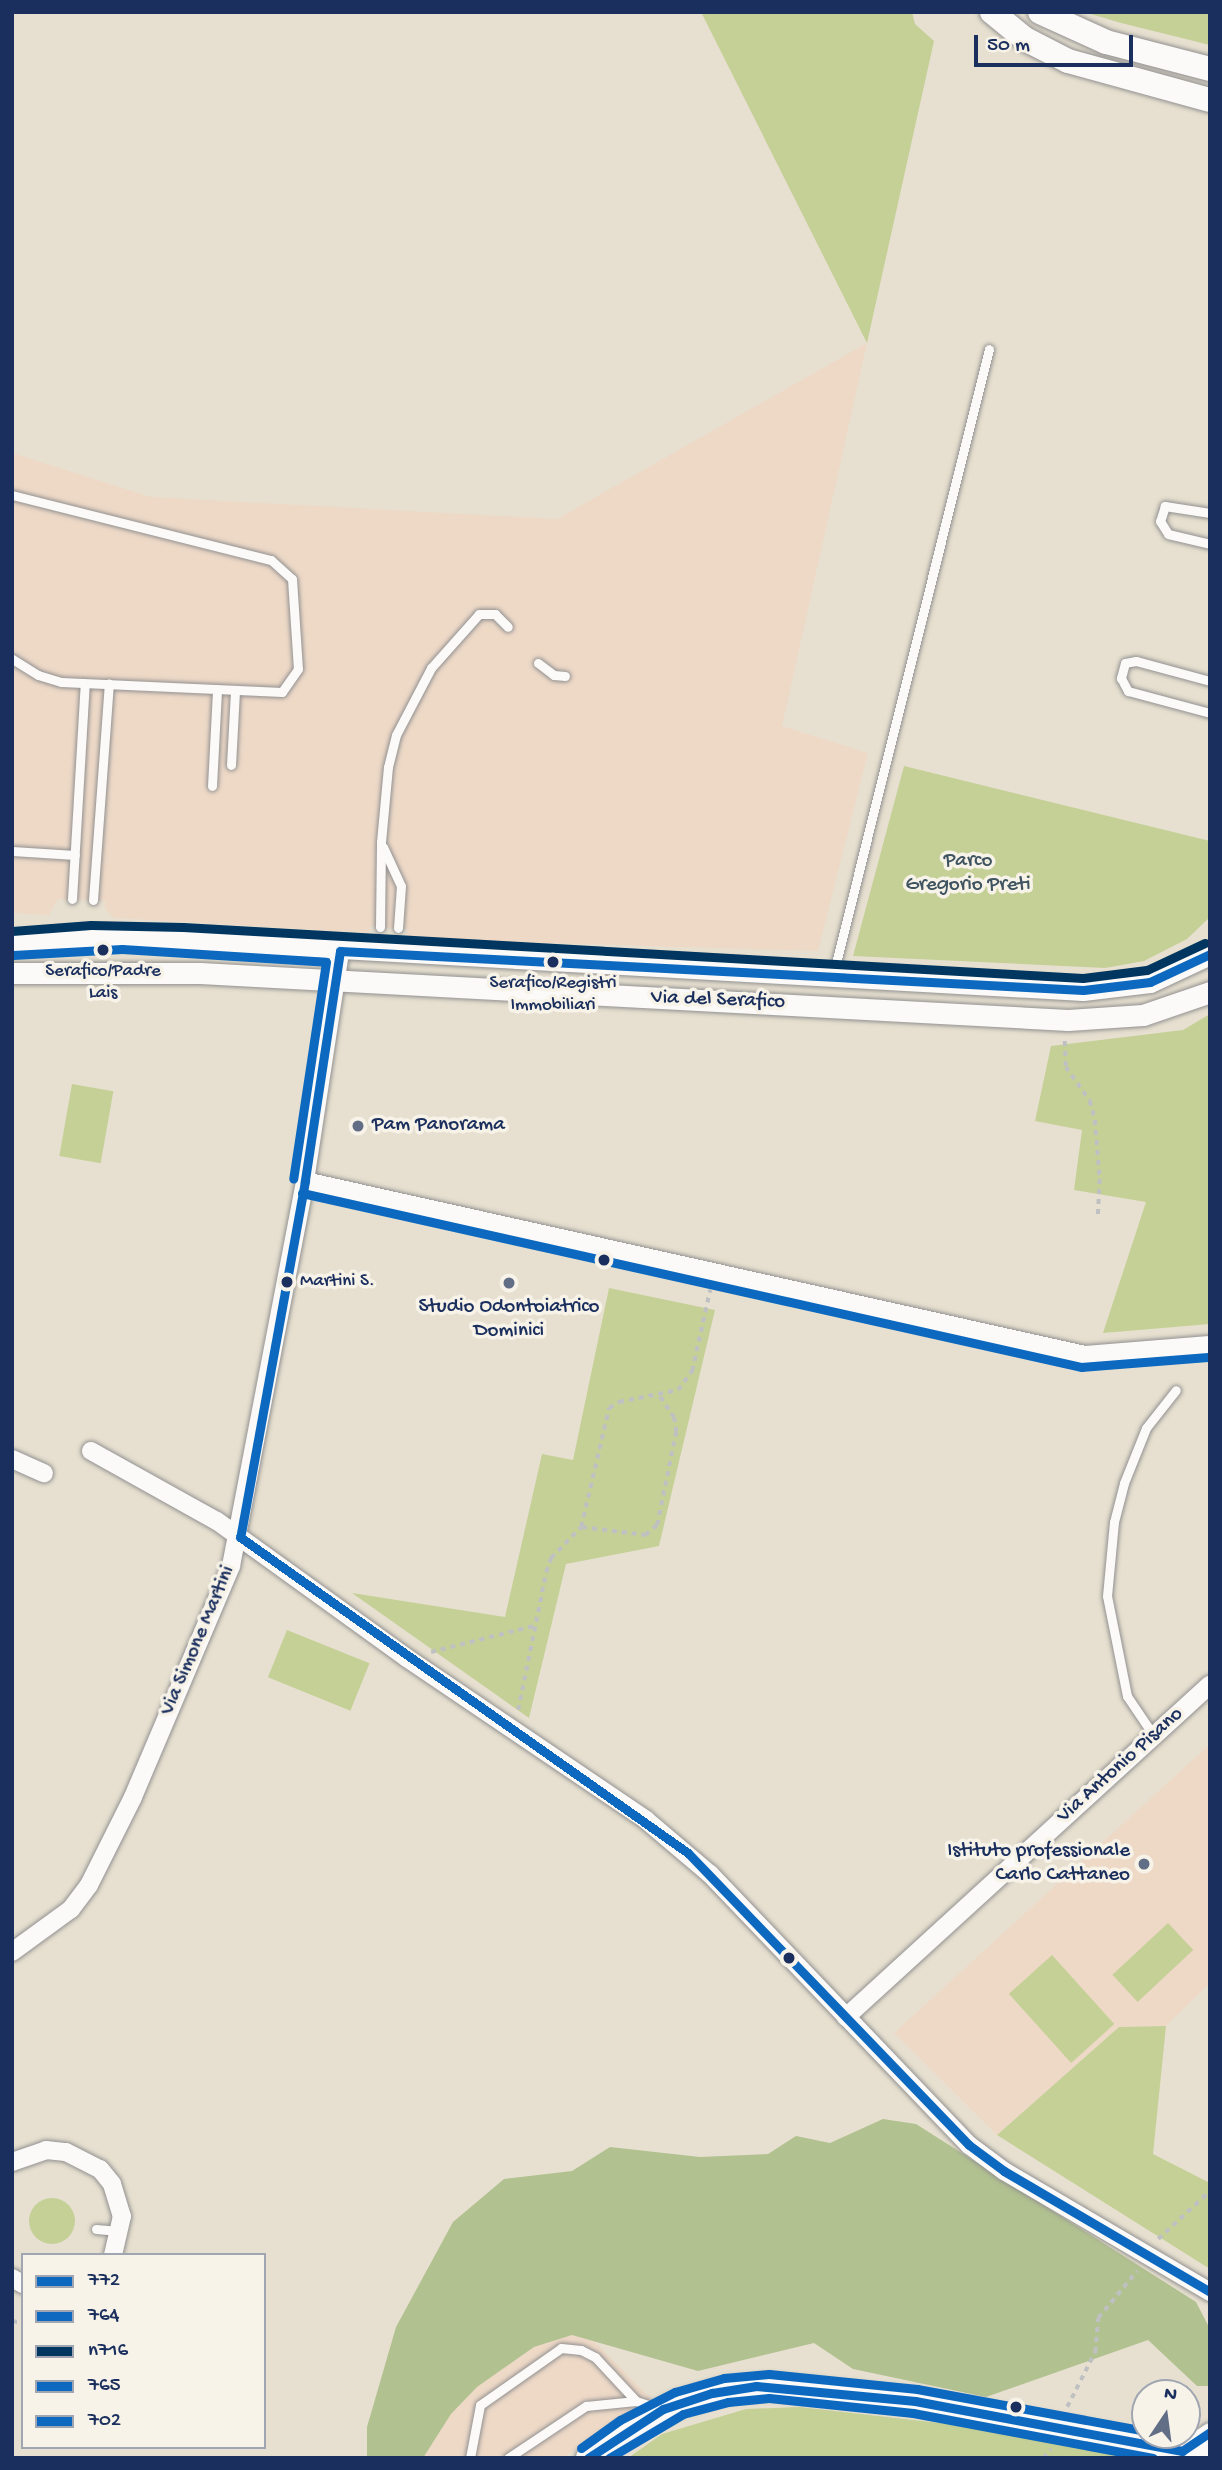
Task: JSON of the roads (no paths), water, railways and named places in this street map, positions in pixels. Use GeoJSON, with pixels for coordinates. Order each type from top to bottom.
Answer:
{"type":"FeatureCollection","features":[{"type":"Feature","properties":{"kind":"main road"},"geometry":{"type":"LineString","coordinates":[[992,12],[1025,39],[1068,61],[1210,100]]}},
{"type":"Feature","properties":{"kind":"main road"},"geometry":{"type":"LineString","coordinates":[[1040,12],[1105,42],[1210,69]]}},
{"type":"Feature","properties":{"kind":"main road"},"geometry":{"type":"LineString","coordinates":[[587,2458],[611,2448],[663,2409],[740,2388],[809,2388],[915,2401],[1210,2456]]}},
{"type":"Feature","properties":{"kind":"street","name":"Via del Serafico"},"geometry":{"type":"LineString","coordinates":[[12,943],[132,937],[340,951],[832,975],[1031,989],[1107,989],[1168,977],[1210,954]]}},
{"type":"Feature","properties":{"kind":"street","name":"Via Simone Martini"},"geometry":{"type":"LineString","coordinates":[[12,1952],[71,1909],[106,1856],[240,1537],[305,1181],[340,951]]}},
{"type":"Feature","properties":{"kind":"street","name":"Via del Serafico"},"geometry":{"type":"LineString","coordinates":[[12,973],[179,972],[1093,1020],[1143,1015],[1210,992]]}},
{"type":"Feature","properties":{"kind":"street"},"geometry":{"type":"LineString","coordinates":[[305,1181],[714,1275],[1085,1355],[1210,1345]]}},
{"type":"Feature","properties":{"kind":"street"},"geometry":{"type":"LineString","coordinates":[[91,1451],[240,1537],[407,1658],[688,1853],[969,2145],[1014,2177],[1210,2292]]}},
{"type":"Feature","properties":{"kind":"street"},"geometry":{"type":"LineString","coordinates":[[12,1459],[44,1473]]}},
{"type":"Feature","properties":{"kind":"street","name":"Via Antonio Pisano"},"geometry":{"type":"LineString","coordinates":[[846,2017],[1210,1685]]}},
{"type":"Feature","properties":{"kind":"street"},"geometry":{"type":"LineString","coordinates":[[12,2162],[46,2150],[84,2158],[113,2184],[120,2203],[122,2232],[114,2253]]}},
{"type":"Feature","properties":{"kind":"street"},"geometry":{"type":"LineString","coordinates":[[1182,2451],[1210,2432]]}},
{"type":"Feature","properties":{"kind":"lane"},"geometry":{"type":"LineString","coordinates":[[832,975],[989,349]]}},
{"type":"Feature","properties":{"kind":"lane"},"geometry":{"type":"LineString","coordinates":[[12,495],[271,560],[283,567],[294,591],[298,669],[282,692],[85,683],[38,676],[12,659]]}},
{"type":"Feature","properties":{"kind":"lane"},"geometry":{"type":"LineString","coordinates":[[1210,513],[1165,506],[1160,521],[1168,534],[1210,544]]}},
{"type":"Feature","properties":{"kind":"lane"},"geometry":{"type":"LineString","coordinates":[[380,927],[381,842],[388,767],[396,735],[431,668],[479,614],[495,614],[508,627]]}},
{"type":"Feature","properties":{"kind":"lane"},"geometry":{"type":"LineString","coordinates":[[1210,681],[1136,661],[1125,663],[1121,678],[1128,691],[1210,713]]}},
{"type":"Feature","properties":{"kind":"lane"},"geometry":{"type":"LineString","coordinates":[[538,663],[554,676],[565,676]]}},
{"type":"Feature","properties":{"kind":"lane"},"geometry":{"type":"LineString","coordinates":[[72,899],[85,683]]}},
{"type":"Feature","properties":{"kind":"lane"},"geometry":{"type":"LineString","coordinates":[[93,900],[109,684]]}},
{"type":"Feature","properties":{"kind":"lane"},"geometry":{"type":"LineString","coordinates":[[212,786],[217,689]]}},
{"type":"Feature","properties":{"kind":"lane"},"geometry":{"type":"LineString","coordinates":[[231,765],[235,690]]}},
{"type":"Feature","properties":{"kind":"lane"},"geometry":{"type":"LineString","coordinates":[[381,842],[401,886],[398,928]]}},
{"type":"Feature","properties":{"kind":"lane"},"geometry":{"type":"LineString","coordinates":[[12,852],[75,855]]}},
{"type":"Feature","properties":{"kind":"lane"},"geometry":{"type":"LineString","coordinates":[[1154,1736],[1127,1696],[1107,1596],[1114,1522],[1124,1483],[1146,1428],[1176,1390]]}},
{"type":"Feature","properties":{"kind":"lane"},"geometry":{"type":"LineString","coordinates":[[96,2229],[122,2232]]}},
{"type":"Feature","properties":{"kind":"lane"},"geometry":{"type":"LineString","coordinates":[[470,2458],[481,2405],[561,2348],[581,2350],[594,2357],[636,2400]]}},
{"type":"Feature","properties":{"kind":"lane"},"geometry":{"type":"LineString","coordinates":[[508,2458],[586,2406],[636,2400],[663,2409]]}},
{"type":"Feature","properties":{"kind":"place","name":"Serafico/Padre Lais"},"geometry":{"type":"Point","coordinates":[103,950]}},
{"type":"Feature","properties":{"kind":"place","name":"Serafico/Registri Immobiliari"},"geometry":{"type":"Point","coordinates":[553,962]}},
{"type":"Feature","properties":{"kind":"place","name":"Pam Panorama"},"geometry":{"type":"Point","coordinates":[358,1126]}},
{"type":"Feature","properties":{"kind":"place","name":"Martini S."},"geometry":{"type":"Point","coordinates":[287,1282]}},
{"type":"Feature","properties":{"kind":"place","name":"Studio Odontoiatrico Dominici"},"geometry":{"type":"Point","coordinates":[509,1283]}},
{"type":"Feature","properties":{"kind":"place","name":"Istituto professionale Carlo Cattaneo"},"geometry":{"type":"Point","coordinates":[1144,1864]}},
{"type":"Feature","properties":{"kind":"park label","name":"Parco Gregorio Preti"},"geometry":{"type":"Point","coordinates":[968,874]}}]}
